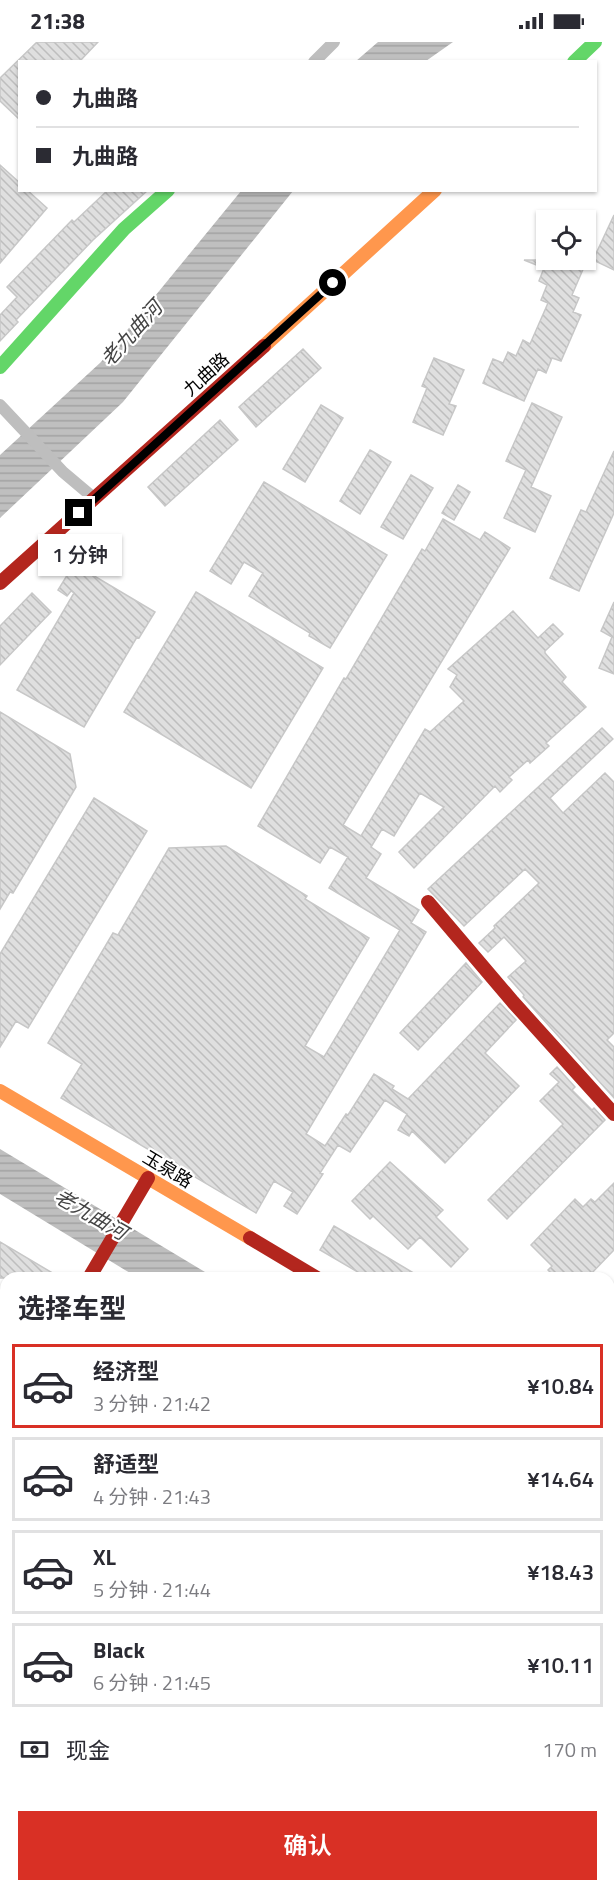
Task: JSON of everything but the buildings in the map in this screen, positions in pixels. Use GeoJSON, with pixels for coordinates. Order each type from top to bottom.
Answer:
{"type":"FeatureCollection","features":[{"type":"Feature","properties":{"kind":"street"},"geometry":{"type":"LineString","coordinates":[[316,60],[334,42]]}},
{"type":"Feature","properties":{"kind":"street"},"geometry":{"type":"LineString","coordinates":[[576,60],[595,42]]}},
{"type":"Feature","properties":{"kind":"street"},"geometry":{"type":"LineString","coordinates":[[0,367],[124,229],[166,192]]}},
{"type":"Feature","properties":{"kind":"street","name":"九曲路"},"geometry":{"type":"LineString","coordinates":[[0,583],[95,500],[433,192]]}},
{"type":"Feature","properties":{"kind":"street"},"geometry":{"type":"LineString","coordinates":[[0,405],[63,472],[95,500]]}},
{"type":"Feature","properties":{"kind":"street"},"geometry":{"type":"LineString","coordinates":[[428,902],[513,1002],[614,1114]]}},
{"type":"Feature","properties":{"kind":"street","name":"玉泉路"},"geometry":{"type":"LineString","coordinates":[[0,1090],[307,1272]]}},
{"type":"Feature","properties":{"kind":"street"},"geometry":{"type":"LineString","coordinates":[[92,1272],[148,1178]]}},
{"type":"Feature","properties":{"kind":"water"},"geometry":{"type":"Polygon","coordinates":[[[378,42],[453,42],[427,60],[357,60],[378,42]]]}},
{"type":"Feature","properties":{"kind":"water","name":"老九曲河"},"geometry":{"type":"Polygon","coordinates":[[[240,192],[292,192],[123,402],[0,518],[0,455],[101,362],[240,192]]]}},
{"type":"Feature","properties":{"kind":"water","name":"老九曲河"},"geometry":{"type":"Polygon","coordinates":[[[0,1149],[205,1272],[128,1272],[0,1194],[0,1149]]]}},
{"type":"Feature","properties":{"kind":"traffic: fast"},"geometry":{"type":"LineString","coordinates":[[576,60],[595,42]]}},
{"type":"Feature","properties":{"kind":"traffic: fast"},"geometry":{"type":"LineString","coordinates":[[0,367],[124,229],[166,192]]}},
{"type":"Feature","properties":{"kind":"traffic: slow"},"geometry":{"type":"LineString","coordinates":[[264,346],[433,192]]}},
{"type":"Feature","properties":{"kind":"traffic: slow"},"geometry":{"type":"LineString","coordinates":[[0,1091],[250,1238]]}},
{"type":"Feature","properties":{"kind":"traffic: jam"},"geometry":{"type":"LineString","coordinates":[[0,583],[264,346]]}},
{"type":"Feature","properties":{"kind":"traffic: jam"},"geometry":{"type":"LineString","coordinates":[[428,902],[513,1002],[614,1114]]}},
{"type":"Feature","properties":{"kind":"traffic: jam"},"geometry":{"type":"LineString","coordinates":[[93,1272],[148,1178]]}},
{"type":"Feature","properties":{"kind":"traffic: jam"},"geometry":{"type":"LineString","coordinates":[[250,1238],[307,1272]]}},
{"type":"Feature","properties":{"kind":"route"},"geometry":{"type":"LineString","coordinates":[[79,513],[333,283]]}}]}
